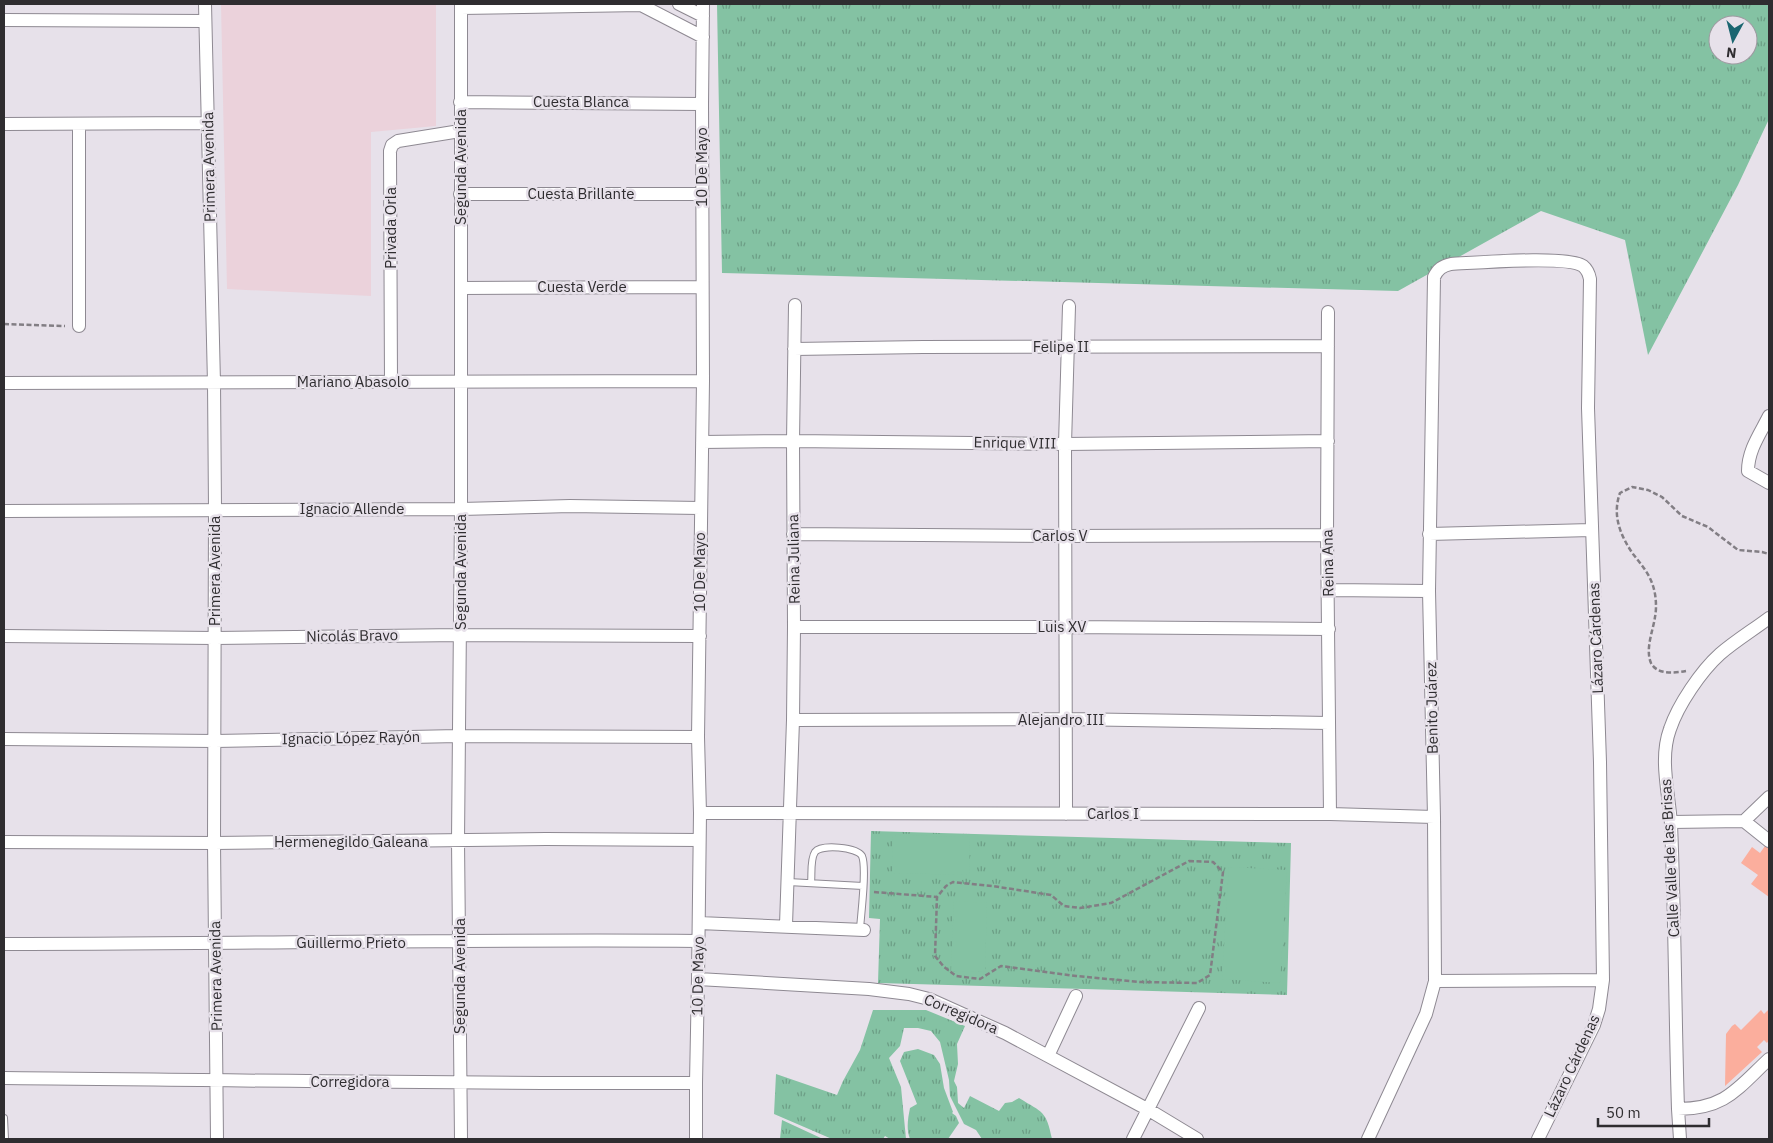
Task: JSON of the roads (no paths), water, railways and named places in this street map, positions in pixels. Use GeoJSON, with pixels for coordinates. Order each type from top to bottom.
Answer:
{"type":"FeatureCollection","features":[{"type":"Feature","properties":{"kind":"street","name":"Primera Avenida"},"geometry":{"type":"LineString","coordinates":[[205,4],[216,509],[214,843],[217,1139]]}},
{"type":"Feature","properties":{"kind":"street"},"geometry":{"type":"LineString","coordinates":[[461,6],[640,4],[703,37]]}},
{"type":"Feature","properties":{"kind":"street"},"geometry":{"type":"LineString","coordinates":[[679,4],[703,10]]}},
{"type":"Feature","properties":{"kind":"street","name":"Segunda Avenida"},"geometry":{"type":"LineString","coordinates":[[461,6],[461,509],[458,736],[461,1139]]}},
{"type":"Feature","properties":{"kind":"street","name":"10 De Mayo"},"geometry":{"type":"LineString","coordinates":[[696,1139],[700,814],[698,737],[702,442],[703,10]]}},
{"type":"Feature","properties":{"kind":"street"},"geometry":{"type":"LineString","coordinates":[[4,20],[205,20]]}},
{"type":"Feature","properties":{"kind":"street","name":"Cuesta Blanca"},"geometry":{"type":"LineString","coordinates":[[460,102],[702,104]]}},
{"type":"Feature","properties":{"kind":"street"},"geometry":{"type":"LineString","coordinates":[[4,124],[208,123]]}},
{"type":"Feature","properties":{"kind":"street"},"geometry":{"type":"LineString","coordinates":[[79,125],[80,326]]}},
{"type":"Feature","properties":{"kind":"street","name":"Privada Orla"},"geometry":{"type":"LineString","coordinates":[[391,382],[390,151],[392,145],[398,140],[460,130]]}},
{"type":"Feature","properties":{"kind":"street","name":"Cuesta Brillante"},"geometry":{"type":"LineString","coordinates":[[460,194],[702,194]]}},
{"type":"Feature","properties":{"kind":"street","name":"Lázaro Cárdenas"},"geometry":{"type":"LineString","coordinates":[[1442,266],[1518,260],[1568,262],[1582,265],[1588,271],[1590,280],[1588,408],[1600,762],[1603,980],[1599,1009],[1594,1025],[1538,1139]]}},
{"type":"Feature","properties":{"kind":"street","name":"Benito Juárez"},"geometry":{"type":"LineString","coordinates":[[1368,1139],[1426,1014],[1435,981],[1429,534],[1433,291],[1434,277],[1442,266]]}},
{"type":"Feature","properties":{"kind":"street","name":"Cuesta Verde"},"geometry":{"type":"LineString","coordinates":[[461,288],[702,287]]}},
{"type":"Feature","properties":{"kind":"street","name":"Reina Juliana"},"geometry":{"type":"LineString","coordinates":[[786,925],[793,720],[792,441],[795,305]]}},
{"type":"Feature","properties":{"kind":"street"},"geometry":{"type":"LineString","coordinates":[[1066,814],[1065,444],[1069,306]]}},
{"type":"Feature","properties":{"kind":"street","name":"Reina Ana"},"geometry":{"type":"LineString","coordinates":[[1328,312],[1330,814]]}},
{"type":"Feature","properties":{"kind":"street","name":"Felipe II"},"geometry":{"type":"LineString","coordinates":[[794,349],[1328,346]]}},
{"type":"Feature","properties":{"kind":"street","name":"Mariano Abasolo"},"geometry":{"type":"LineString","coordinates":[[4,383],[702,381]]}},
{"type":"Feature","properties":{"kind":"street"},"geometry":{"type":"LineString","coordinates":[[1769,416],[1748,459],[1748,471],[1769,483]]}},
{"type":"Feature","properties":{"kind":"street","name":"Enrique VIII"},"geometry":{"type":"LineString","coordinates":[[702,442],[1065,444],[1328,441]]}},
{"type":"Feature","properties":{"kind":"street","name":"Ignacio Allende"},"geometry":{"type":"LineString","coordinates":[[4,511],[461,509],[570,506],[700,508]]}},
{"type":"Feature","properties":{"kind":"street"},"geometry":{"type":"LineString","coordinates":[[1429,534],[1591,530]]}},
{"type":"Feature","properties":{"kind":"street","name":"Carlos V"},"geometry":{"type":"LineString","coordinates":[[793,534],[1066,536],[1328,534]]}},
{"type":"Feature","properties":{"kind":"street"},"geometry":{"type":"LineString","coordinates":[[1329,590],[1429,591]]}},
{"type":"Feature","properties":{"kind":"street","name":"Calle Valle de las Brisas"},"geometry":{"type":"LineString","coordinates":[[1680,1139],[1671,822],[1665,760],[1666,745],[1676,716],[1705,670],[1720,654],[1769,618]]}},
{"type":"Feature","properties":{"kind":"street","name":"Luis XV"},"geometry":{"type":"LineString","coordinates":[[794,627],[1329,629]]}},
{"type":"Feature","properties":{"kind":"street","name":"Nicolás Bravo"},"geometry":{"type":"LineString","coordinates":[[4,636],[215,638],[460,635],[700,636]]}},
{"type":"Feature","properties":{"kind":"street","name":"Alejandro III"},"geometry":{"type":"LineString","coordinates":[[793,720],[1066,719],[1329,722]]}},
{"type":"Feature","properties":{"kind":"street","name":"Ignacio López Rayón"},"geometry":{"type":"LineString","coordinates":[[4,739],[215,741],[458,736],[698,737]]}},
{"type":"Feature","properties":{"kind":"street"},"geometry":{"type":"LineString","coordinates":[[1744,821],[1769,797]]}},
{"type":"Feature","properties":{"kind":"street","name":"Carlos I"},"geometry":{"type":"LineString","coordinates":[[700,814],[1330,814],[1434,817]]}},
{"type":"Feature","properties":{"kind":"street"},"geometry":{"type":"LineString","coordinates":[[1671,822],[1744,821],[1769,841]]}},
{"type":"Feature","properties":{"kind":"street","name":"Hermenegildo Galeana"},"geometry":{"type":"LineString","coordinates":[[4,842],[214,843],[546,839],[699,840]]}},
{"type":"Feature","properties":{"kind":"street"},"geometry":{"type":"LineString","coordinates":[[699,923],[786,925],[862,930]]}},
{"type":"Feature","properties":{"kind":"street","name":"Guillermo Prieto"},"geometry":{"type":"LineString","coordinates":[[4,944],[216,944],[569,940],[699,941]]}},
{"type":"Feature","properties":{"kind":"street","name":"Corregidora"},"geometry":{"type":"LineString","coordinates":[[698,979],[869,989],[909,994],[949,1007],[1006,1033],[1149,1110],[1196,1139]]}},
{"type":"Feature","properties":{"kind":"street"},"geometry":{"type":"LineString","coordinates":[[1435,981],[1603,980]]}},
{"type":"Feature","properties":{"kind":"street"},"geometry":{"type":"LineString","coordinates":[[1048,1056],[1076,996]]}},
{"type":"Feature","properties":{"kind":"street"},"geometry":{"type":"LineString","coordinates":[[1133,1139],[1199,1008]]}},
{"type":"Feature","properties":{"kind":"street"},"geometry":{"type":"LineString","coordinates":[[1678,1109],[1696,1109],[1712,1106],[1727,1098],[1769,1060]]}},
{"type":"Feature","properties":{"kind":"street","name":"Corregidora"},"geometry":{"type":"LineString","coordinates":[[4,1078],[217,1082],[696,1083]]}},
{"type":"Feature","properties":{"kind":"lane"},"geometry":{"type":"LineString","coordinates":[[811,883],[815,852],[820,848],[858,851],[863,862],[862,930]]}},
{"type":"Feature","properties":{"kind":"lane"},"geometry":{"type":"LineString","coordinates":[[788,882],[863,888]]}},
{"type":"Feature","properties":{"kind":"lane"},"geometry":{"type":"LineString","coordinates":[[4,1118],[5,1139]]}}]}
